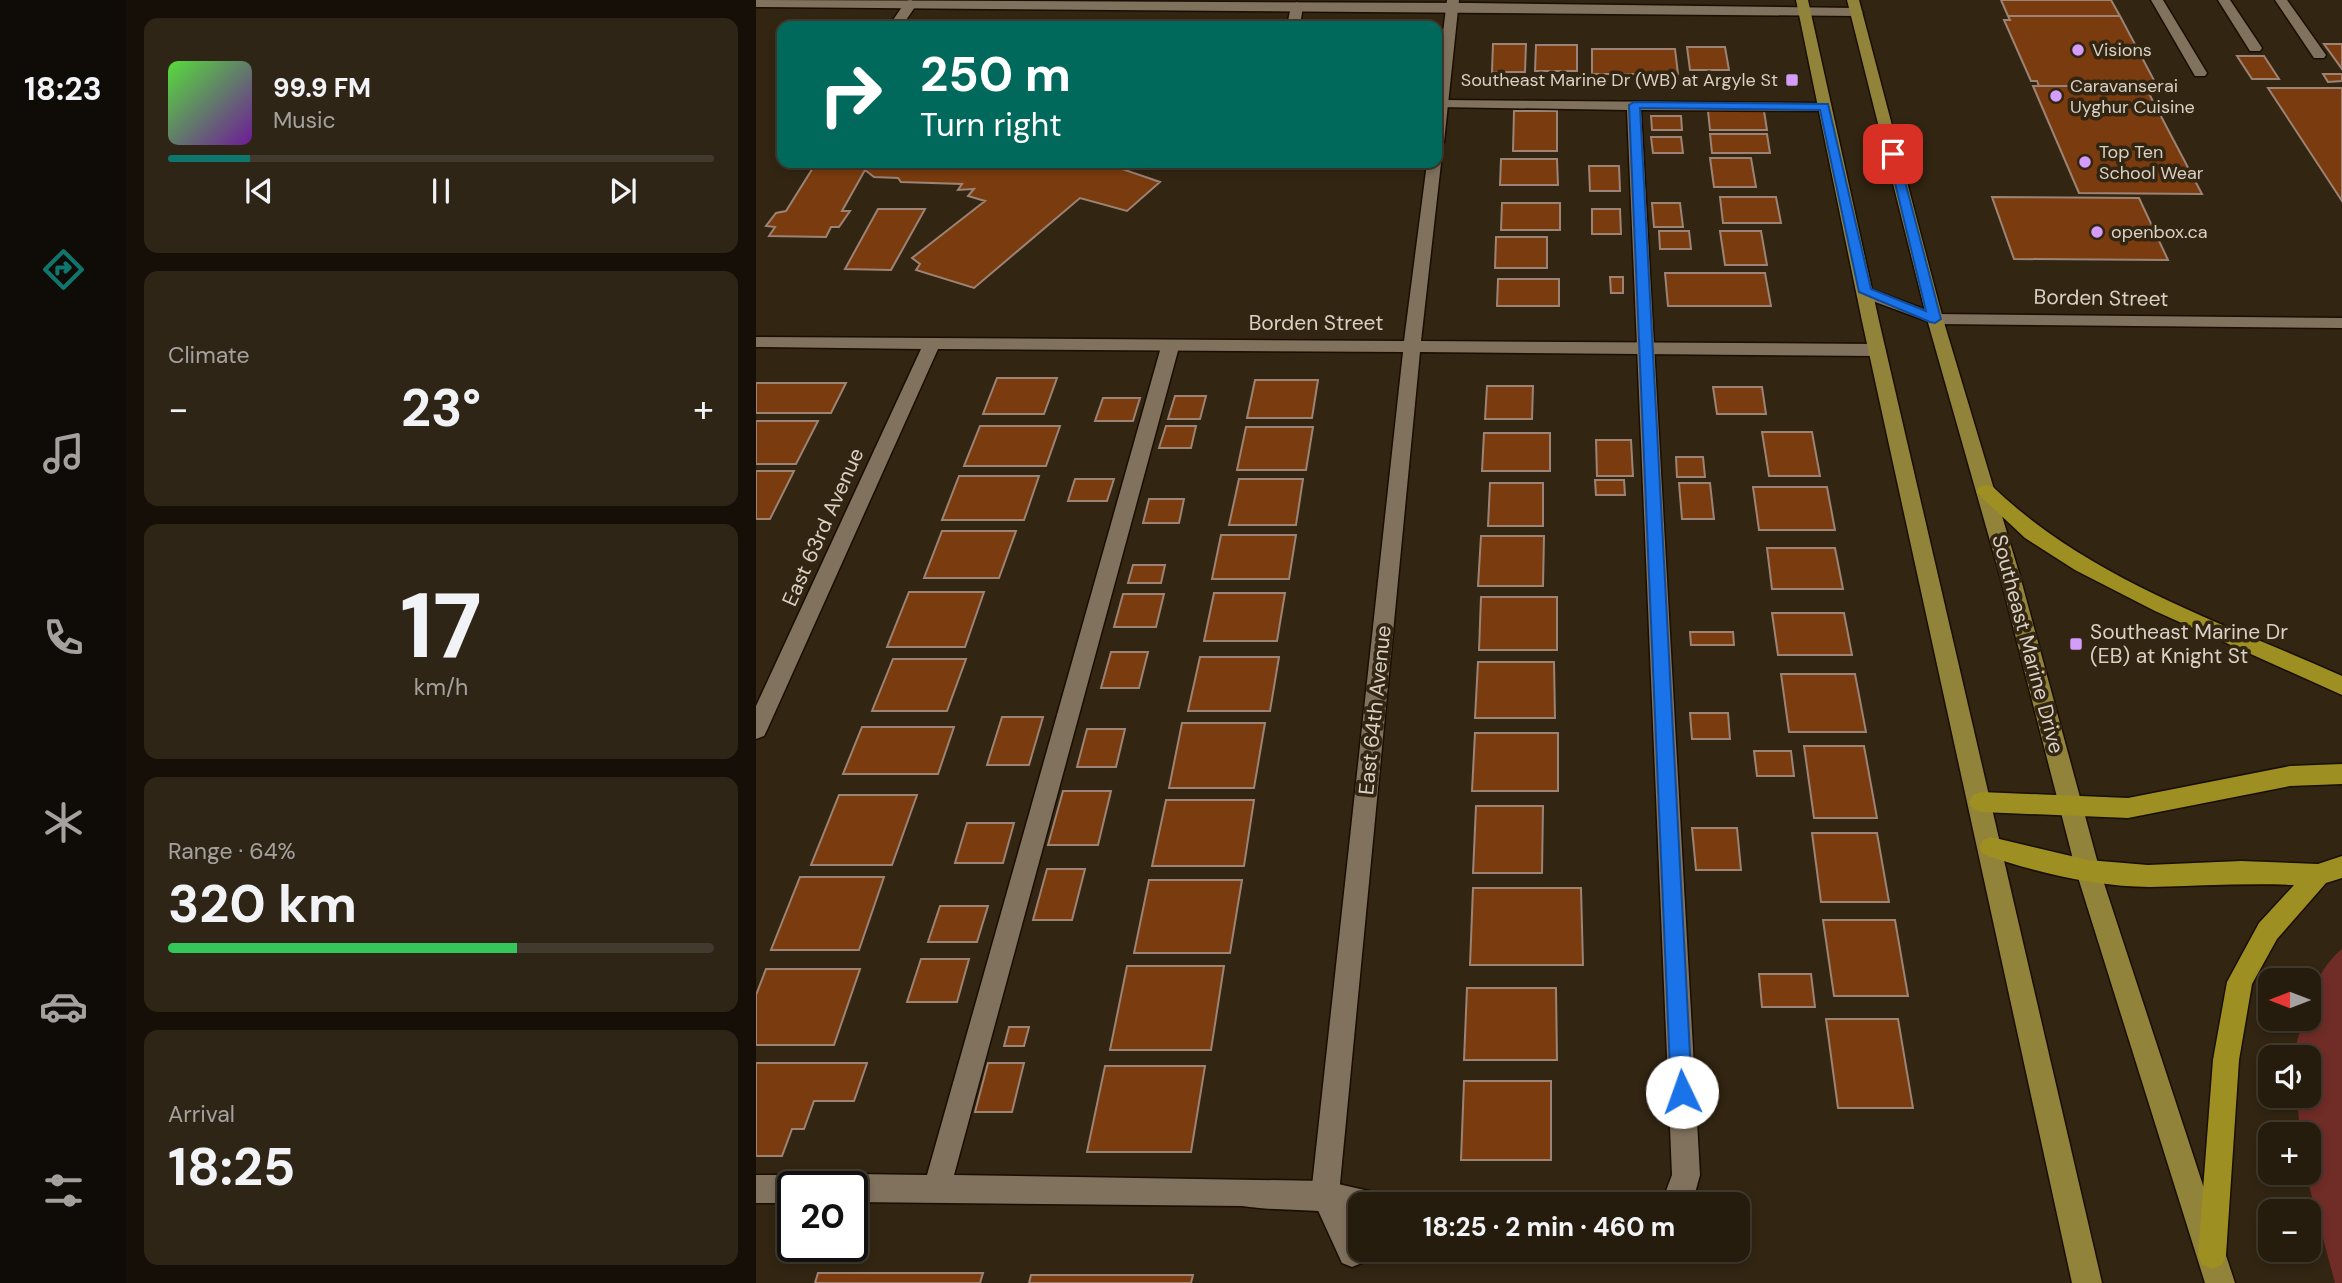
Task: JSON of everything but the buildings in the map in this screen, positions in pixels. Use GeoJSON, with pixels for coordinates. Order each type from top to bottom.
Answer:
{"type":"FeatureCollection","features":[{"type":"Feature","properties":{"kind":"highway"},"geometry":{"type":"LineString","coordinates":[[1986,492],[2011,518],[2038,540],[2101,576],[2342,687]]}},
{"type":"Feature","properties":{"kind":"highway"},"geometry":{"type":"LineString","coordinates":[[1981,802],[2128,808],[2290,776],[2342,774]]}},
{"type":"Feature","properties":{"kind":"highway"},"geometry":{"type":"LineString","coordinates":[[1991,848],[2088,871],[2148,876],[2330,871]]}},
{"type":"Feature","properties":{"kind":"highway"},"geometry":{"type":"LineString","coordinates":[[2212,1255],[2226,1060],[2240,982],[2267,931],[2330,871]]}},
{"type":"Feature","properties":{"kind":"main road"},"geometry":{"type":"LineString","coordinates":[[1803,6],[1877,350],[1981,802],[2087,1283]]}},
{"type":"Feature","properties":{"kind":"main road","name":"Southeast Marine Drive"},"geometry":{"type":"LineString","coordinates":[[1855,6],[1935,319],[1986,492],[2088,871],[2220,1283]]}},
{"type":"Feature","properties":{"kind":"street"},"geometry":{"type":"LineString","coordinates":[[2157,0],[2200,74]]}},
{"type":"Feature","properties":{"kind":"street"},"geometry":{"type":"LineString","coordinates":[[2224,0],[2255,48]]}},
{"type":"Feature","properties":{"kind":"street"},"geometry":{"type":"LineString","coordinates":[[2281,0],[2319,55]]}},
{"type":"Feature","properties":{"kind":"street"},"geometry":{"type":"LineString","coordinates":[[756,4],[1091,2],[1297,6],[1855,6]]}},
{"type":"Feature","properties":{"kind":"street"},"geometry":{"type":"LineString","coordinates":[[899,21],[911,4]]}},
{"type":"Feature","properties":{"kind":"street"},"geometry":{"type":"LineString","coordinates":[[1442,95],[1452,4]]}},
{"type":"Feature","properties":{"kind":"street"},"geometry":{"type":"LineString","coordinates":[[1294,21],[1297,6]]}},
{"type":"Feature","properties":{"kind":"street"},"geometry":{"type":"LineString","coordinates":[[1442,104],[1824,107]]}},
{"type":"Feature","properties":{"kind":"street"},"geometry":{"type":"LineString","coordinates":[[1634,105],[1686,1175],[1682,1192]]}},
{"type":"Feature","properties":{"kind":"street","name":"East 64th Avenue"},"geometry":{"type":"LineString","coordinates":[[1325,1195],[1412,346],[1433,168]]}},
{"type":"Feature","properties":{"kind":"street","name":"Borden Street"},"geometry":{"type":"LineString","coordinates":[[1865,292],[1935,319],[2342,323]]}},
{"type":"Feature","properties":{"kind":"street","name":"Borden Street"},"geometry":{"type":"LineString","coordinates":[[756,342],[1877,350]]}},
{"type":"Feature","properties":{"kind":"street","name":"East 63rd Avenue"},"geometry":{"type":"LineString","coordinates":[[756,730],[932,344]]}},
{"type":"Feature","properties":{"kind":"street"},"geometry":{"type":"LineString","coordinates":[[937,1187],[1170,347]]}},
{"type":"Feature","properties":{"kind":"street"},"geometry":{"type":"LineString","coordinates":[[868,1188],[1325,1195],[1348,1199]]}},
{"type":"Feature","properties":{"kind":"street"},"geometry":{"type":"LineString","coordinates":[[756,1189],[777,1189]]}},
{"type":"Feature","properties":{"kind":"street"},"geometry":{"type":"LineString","coordinates":[[1325,1195],[1348,1244]]}},
{"type":"Feature","properties":{"kind":"shaded area"},"geometry":{"type":"Polygon","coordinates":[[[2342,949],[2342,1283],[2335,1283],[2321,1231],[2321,1199],[2313,1199],[2309,1185],[2321,1185],[2321,1122],[2299,1122],[2298,1108],[2321,1108],[2321,1045],[2297,1045],[2297,1041],[2300,1031],[2321,1031],[2321,975],[2342,949]]]}},
{"type":"Feature","properties":{"kind":"place","name":"Visions"},"geometry":{"type":"Point","coordinates":[2078,50]}},
{"type":"Feature","properties":{"kind":"place","name":"Southeast Marine Dr (WB) at Argyle St"},"geometry":{"type":"Point","coordinates":[1792,80]}},
{"type":"Feature","properties":{"kind":"place","name":"Caravanserai Uyghur Cuisine"},"geometry":{"type":"Point","coordinates":[2056,96]}},
{"type":"Feature","properties":{"kind":"place","name":"Top Ten School Wear"},"geometry":{"type":"Point","coordinates":[2085,162]}},
{"type":"Feature","properties":{"kind":"place","name":"openbox.ca"},"geometry":{"type":"Point","coordinates":[2097,232]}},
{"type":"Feature","properties":{"kind":"place","name":"Southeast Marine Dr (EB) at Knight St"},"geometry":{"type":"Point","coordinates":[2076,644]}},
{"type":"Feature","properties":{"kind":"route"},"geometry":{"type":"LineString","coordinates":[[1682,1092],[1634,105],[1824,107],[1865,292],[1935,319],[1893,154]]}}]}
